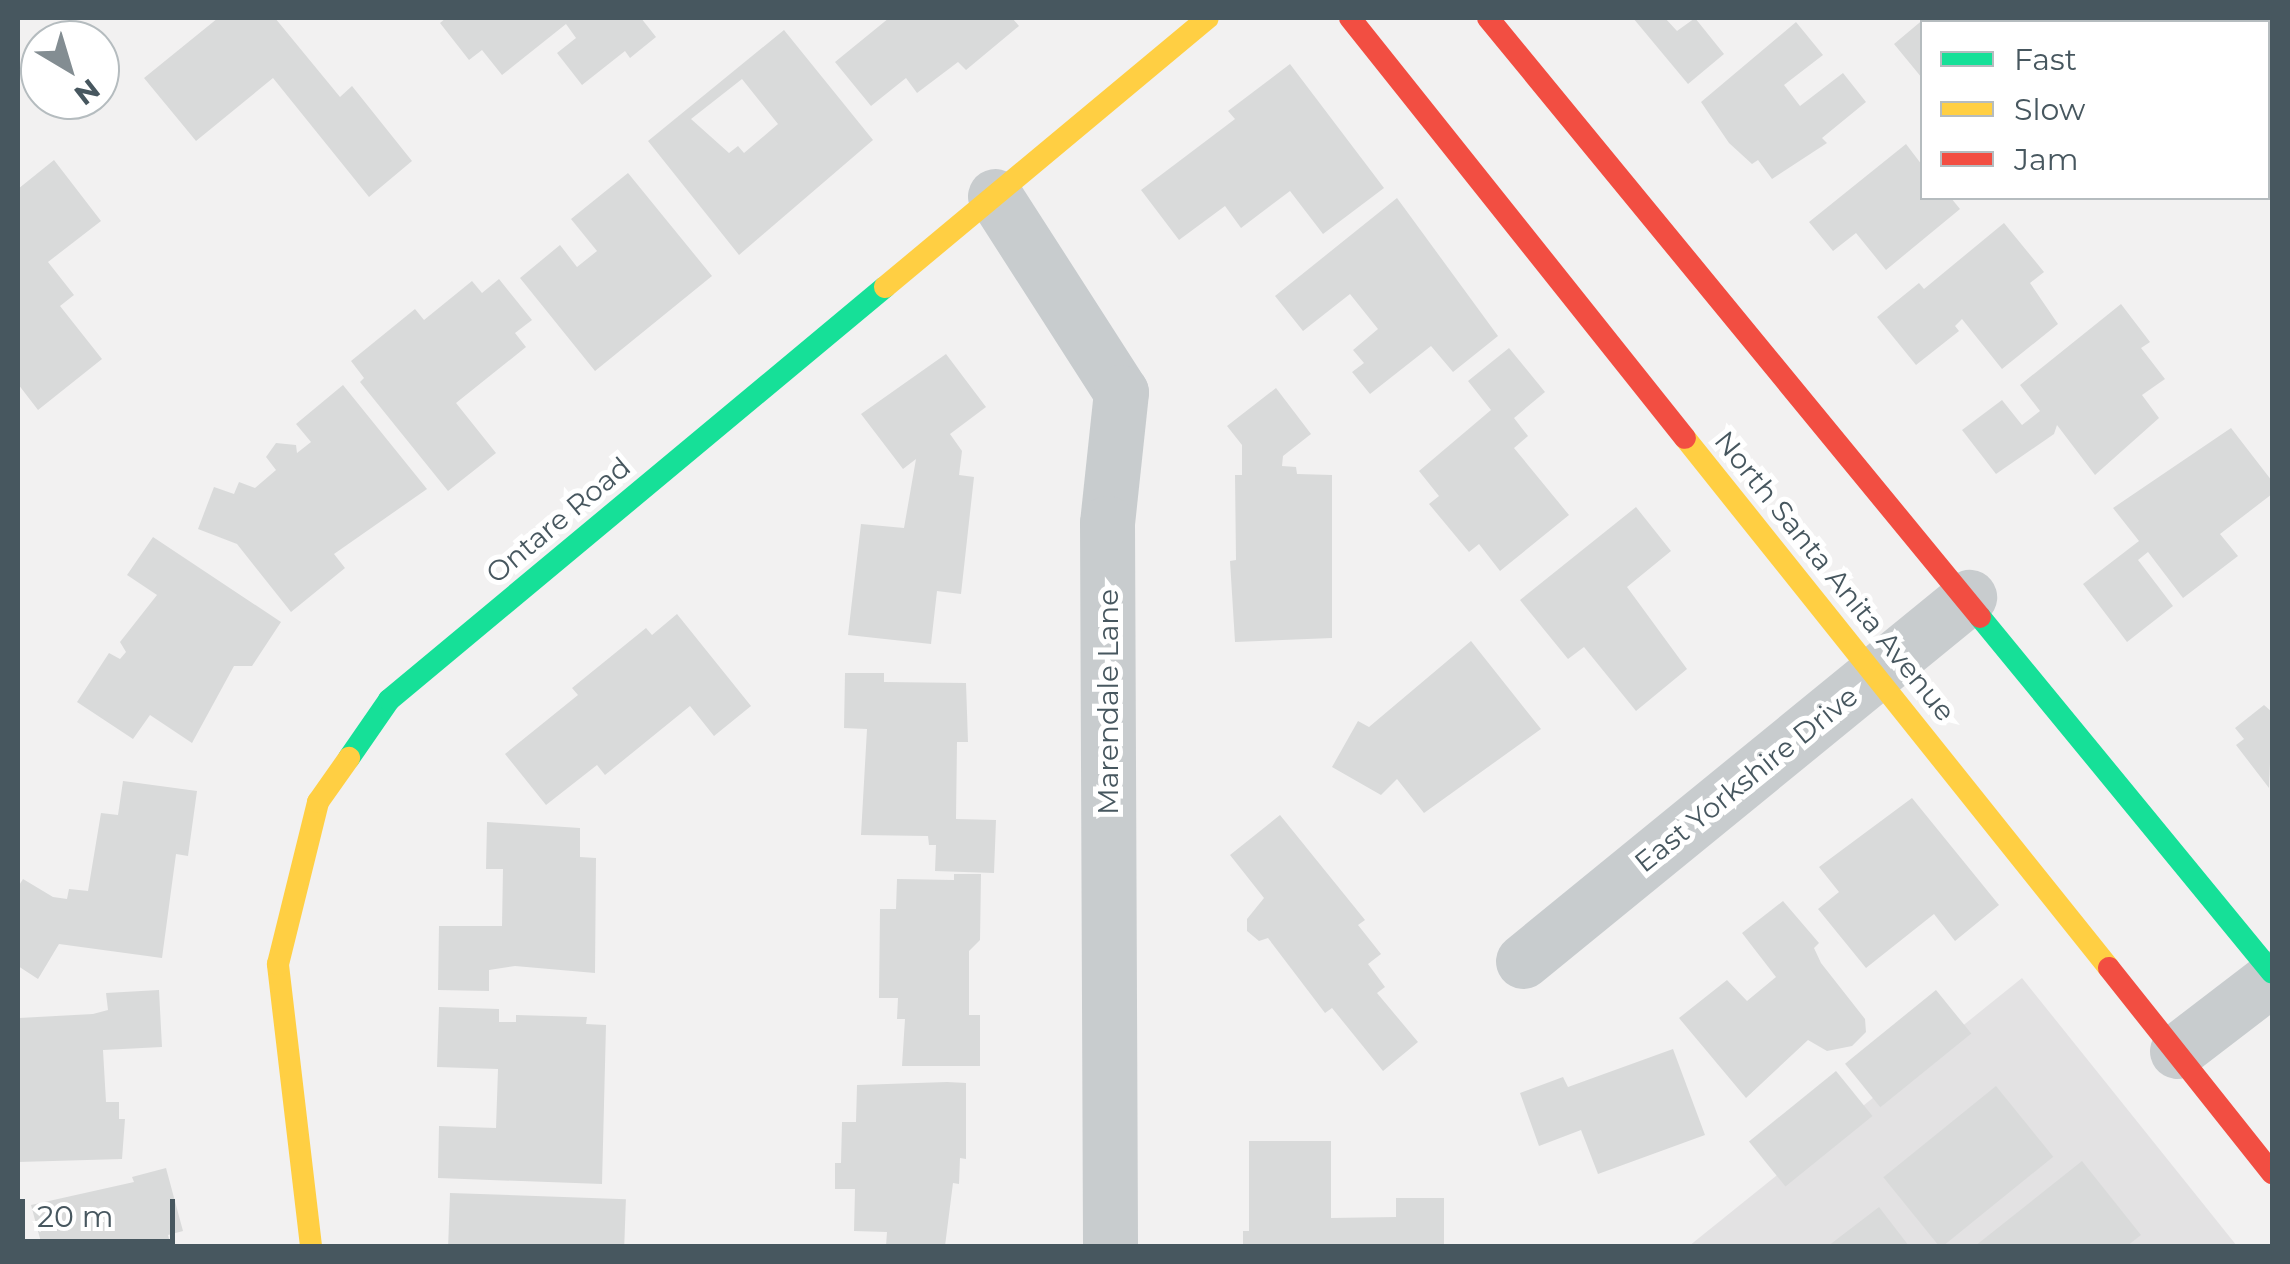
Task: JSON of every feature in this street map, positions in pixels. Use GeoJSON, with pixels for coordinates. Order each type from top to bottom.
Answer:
{"type":"FeatureCollection","features":[{"type":"Feature","properties":{"kind":"street","name":"Ontare Road"},"geometry":{"type":"LineString","coordinates":[[311,1246],[278,964],[318,802],[389,700],[1208,18]]}},
{"type":"Feature","properties":{"kind":"street","name":"North Santa Anita Avenue"},"geometry":{"type":"LineString","coordinates":[[1350,18],[2272,1173]]}},
{"type":"Feature","properties":{"kind":"street"},"geometry":{"type":"LineString","coordinates":[[1488,18],[1970,596],[2272,976],[2177,1050]]}},
{"type":"Feature","properties":{"kind":"street","name":"Marendale Lane"},"geometry":{"type":"LineString","coordinates":[[995,196],[1121,392],[1108,524],[1110,1246]]}},
{"type":"Feature","properties":{"kind":"street","name":"East Yorkshire Drive"},"geometry":{"type":"LineString","coordinates":[[1523,960],[1970,596]]}},
{"type":"Feature","properties":{"kind":"shaded area"},"geometry":{"type":"Polygon","coordinates":[[[2022,978],[2237,1246],[1689,1246],[2022,978]]]}},
{"type":"Feature","properties":{"kind":"building"},"geometry":{"type":"Polygon","coordinates":[[[218,18],[275,18],[340,97],[352,86],[412,161],[369,197],[273,78],[196,141],[144,78],[218,18]]]}},
{"type":"Feature","properties":{"kind":"building"},"geometry":{"type":"Polygon","coordinates":[[[446,18],[641,18],[656,37],[630,58],[625,51],[582,85],[557,53],[576,38],[566,24],[502,75],[482,50],[469,60],[440,23],[446,18]]]}},
{"type":"Feature","properties":{"kind":"building"},"geometry":{"type":"Polygon","coordinates":[[[889,18],[1012,18],[1019,26],[966,70],[958,62],[917,93],[906,78],[871,106],[835,62],[889,18]]]}},
{"type":"Feature","properties":{"kind":"building"},"geometry":{"type":"Polygon","coordinates":[[[1633,18],[1665,18],[1677,31],[1695,18],[1724,54],[1688,84],[1633,18]]]}},
{"type":"Feature","properties":{"kind":"building"},"geometry":{"type":"Polygon","coordinates":[[[1796,22],[1823,55],[1784,85],[1800,106],[1843,73],[1866,102],[1822,138],[1827,143],[1772,179],[1758,160],[1752,164],[1729,143],[1701,102],[1796,22]]]}},
{"type":"Feature","properties":{"kind":"building"},"geometry":{"type":"Polygon","coordinates":[[[1920,22],[1920,76],[1894,44],[1920,22]]]}},
{"type":"Feature","properties":{"kind":"building"},"geometry":{"type":"Polygon","coordinates":[[[784,30],[873,140],[739,255],[648,141],[784,30]],[[742,79],[691,119],[729,153],[738,146],[744,153],[778,124],[742,79]]]}},
{"type":"Feature","properties":{"kind":"building"},"geometry":{"type":"Polygon","coordinates":[[[1290,64],[1384,188],[1323,234],[1290,191],[1241,228],[1225,206],[1179,240],[1141,190],[1235,119],[1228,111],[1290,64]]]}},
{"type":"Feature","properties":{"kind":"building"},"geometry":{"type":"Polygon","coordinates":[[[2272,111],[2272,170],[2270,170],[2272,111]]]}},
{"type":"Feature","properties":{"kind":"building"},"geometry":{"type":"Polygon","coordinates":[[[1906,144],[1920,162],[1920,200],[1953,200],[1960,209],[1886,270],[1856,233],[1833,251],[1809,222],[1906,144]]]}},
{"type":"Feature","properties":{"kind":"building"},"geometry":{"type":"Polygon","coordinates":[[[54,160],[101,221],[48,262],[74,295],[60,306],[102,359],[38,410],[18,384],[18,189],[54,160]]]}},
{"type":"Feature","properties":{"kind":"building"},"geometry":{"type":"Polygon","coordinates":[[[628,173],[712,276],[595,371],[520,278],[560,245],[577,267],[597,251],[571,219],[628,173]]]}},
{"type":"Feature","properties":{"kind":"building"},"geometry":{"type":"Polygon","coordinates":[[[1397,198],[1498,336],[1453,372],[1431,346],[1370,394],[1352,372],[1364,363],[1353,350],[1378,329],[1350,294],[1303,331],[1275,296],[1397,198]]]}},
{"type":"Feature","properties":{"kind":"building"},"geometry":{"type":"Polygon","coordinates":[[[2004,223],[2044,272],[2030,283],[2058,324],[2002,369],[1962,319],[1955,326],[1959,331],[1916,365],[1877,317],[1919,283],[1924,289],[2004,223]]]}},
{"type":"Feature","properties":{"kind":"building"},"geometry":{"type":"Polygon","coordinates":[[[499,279],[532,320],[515,333],[526,347],[456,403],[496,453],[448,491],[360,382],[364,378],[351,361],[415,309],[424,320],[472,281],[482,293],[499,279]]]}},
{"type":"Feature","properties":{"kind":"building"},"geometry":{"type":"Polygon","coordinates":[[[2121,304],[2150,342],[2141,348],[2165,379],[2142,395],[2159,418],[2095,475],[2057,425],[2054,434],[1996,474],[1962,430],[2002,400],[2022,425],[2040,411],[2020,385],[2121,304]]]}},
{"type":"Feature","properties":{"kind":"building"},"geometry":{"type":"Polygon","coordinates":[[[1509,348],[1545,392],[1514,418],[1528,436],[1514,448],[1569,515],[1500,571],[1479,544],[1469,552],[1429,504],[1439,496],[1419,471],[1491,410],[1468,381],[1509,348]]]}},
{"type":"Feature","properties":{"kind":"building"},"geometry":{"type":"Polygon","coordinates":[[[946,354],[986,407],[950,434],[962,451],[959,475],[974,477],[961,594],[937,591],[931,644],[848,635],[861,524],[904,528],[916,459],[903,469],[861,414],[946,354]]]}},
{"type":"Feature","properties":{"kind":"building"},"geometry":{"type":"Polygon","coordinates":[[[343,385],[427,489],[334,554],[345,568],[291,612],[237,544],[198,529],[214,487],[234,494],[239,482],[255,488],[276,470],[266,457],[276,443],[296,445],[297,453],[311,442],[296,424],[343,385]]]}},
{"type":"Feature","properties":{"kind":"building"},"geometry":{"type":"Polygon","coordinates":[[[1276,388],[1311,434],[1283,456],[1282,466],[1296,467],[1297,474],[1332,475],[1332,638],[1235,642],[1230,561],[1236,560],[1235,475],[1242,475],[1242,445],[1227,426],[1276,388]]]}},
{"type":"Feature","properties":{"kind":"building"},"geometry":{"type":"Polygon","coordinates":[[[2231,428],[2272,481],[2272,494],[2220,534],[2238,556],[2183,598],[2148,552],[2138,560],[2173,606],[2127,642],[2083,584],[2139,541],[2113,508],[2231,428]]]}},
{"type":"Feature","properties":{"kind":"building"},"geometry":{"type":"Polygon","coordinates":[[[1636,507],[1671,551],[1627,587],[1687,669],[1636,711],[1584,647],[1568,659],[1520,600],[1636,507]]]}},
{"type":"Feature","properties":{"kind":"building"},"geometry":{"type":"Polygon","coordinates":[[[153,537],[281,622],[252,666],[234,666],[192,743],[150,715],[133,739],[77,702],[109,653],[120,659],[126,652],[120,642],[157,595],[127,575],[153,537]]]}},
{"type":"Feature","properties":{"kind":"building"},"geometry":{"type":"Polygon","coordinates":[[[677,614],[751,706],[714,736],[690,706],[605,775],[597,765],[546,805],[505,754],[578,695],[572,688],[646,628],[652,635],[677,614]]]}},
{"type":"Feature","properties":{"kind":"building"},"geometry":{"type":"Polygon","coordinates":[[[1471,641],[1541,729],[1424,813],[1397,779],[1381,795],[1332,767],[1358,721],[1369,727],[1471,641]]]}},
{"type":"Feature","properties":{"kind":"building"},"geometry":{"type":"Polygon","coordinates":[[[845,673],[884,673],[884,682],[966,683],[968,742],[957,742],[956,819],[996,820],[994,873],[935,871],[936,845],[929,845],[928,836],[861,835],[867,729],[844,728],[845,673]]]}},
{"type":"Feature","properties":{"kind":"building"},"geometry":{"type":"Polygon","coordinates":[[[2264,705],[2272,712],[2269,788],[2236,745],[2244,739],[2235,728],[2264,705]]]}},
{"type":"Feature","properties":{"kind":"building"},"geometry":{"type":"Polygon","coordinates":[[[123,781],[197,791],[188,856],[176,854],[162,958],[59,944],[38,979],[18,966],[18,887],[23,879],[53,897],[67,899],[69,889],[88,891],[101,813],[118,815],[123,781]]]}},
{"type":"Feature","properties":{"kind":"building"},"geometry":{"type":"Polygon","coordinates":[[[1912,798],[1999,905],[1955,941],[1934,914],[1866,968],[1818,909],[1839,892],[1819,867],[1912,798]]]}},
{"type":"Feature","properties":{"kind":"building"},"geometry":{"type":"Polygon","coordinates":[[[1280,815],[1365,920],[1358,925],[1381,954],[1368,964],[1385,987],[1377,993],[1418,1042],[1383,1071],[1332,1008],[1325,1013],[1268,938],[1259,941],[1247,931],[1247,919],[1264,898],[1230,855],[1280,815]]]}},
{"type":"Feature","properties":{"kind":"building"},"geometry":{"type":"Polygon","coordinates":[[[487,822],[580,828],[580,857],[596,858],[595,973],[515,966],[489,970],[489,991],[438,990],[439,926],[502,926],[503,869],[486,869],[487,822]]]}},
{"type":"Feature","properties":{"kind":"building"},"geometry":{"type":"Polygon","coordinates":[[[954,874],[981,874],[980,940],[969,951],[969,1015],[980,1015],[980,1066],[902,1066],[905,1019],[897,1019],[898,998],[879,998],[880,909],[896,909],[897,879],[954,880],[954,874]]]}},
{"type":"Feature","properties":{"kind":"building"},"geometry":{"type":"Polygon","coordinates":[[[1783,901],[1819,943],[1814,948],[1821,963],[1865,1019],[1866,1032],[1852,1046],[1827,1051],[1808,1040],[1746,1098],[1679,1018],[1727,980],[1747,1001],[1776,977],[1742,933],[1783,901]]]}},
{"type":"Feature","properties":{"kind":"building"},"geometry":{"type":"Polygon","coordinates":[[[159,990],[162,1047],[103,1050],[106,1102],[119,1102],[119,1119],[125,1119],[122,1159],[18,1162],[19,1018],[93,1014],[108,1010],[106,993],[159,990]]]}},
{"type":"Feature","properties":{"kind":"building"},"geometry":{"type":"Polygon","coordinates":[[[1936,990],[1971,1034],[1880,1107],[1845,1064],[1936,990]]]}},
{"type":"Feature","properties":{"kind":"building"},"geometry":{"type":"Polygon","coordinates":[[[439,1007],[499,1009],[499,1022],[516,1022],[516,1015],[587,1017],[586,1024],[606,1025],[602,1184],[438,1178],[439,1126],[496,1128],[498,1069],[437,1067],[439,1007]]]}},
{"type":"Feature","properties":{"kind":"building"},"geometry":{"type":"Polygon","coordinates":[[[1673,1049],[1705,1135],[1598,1174],[1581,1130],[1539,1146],[1520,1093],[1563,1077],[1568,1087],[1673,1049]]]}},
{"type":"Feature","properties":{"kind":"building"},"geometry":{"type":"Polygon","coordinates":[[[1836,1071],[1873,1116],[1785,1187],[1749,1141],[1836,1071]]]}},
{"type":"Feature","properties":{"kind":"building"},"geometry":{"type":"Polygon","coordinates":[[[966,1083],[966,1159],[960,1158],[959,1184],[953,1183],[945,1246],[886,1246],[887,1232],[854,1231],[855,1189],[835,1189],[835,1163],[841,1163],[842,1122],[856,1122],[857,1085],[966,1083]]]}},
{"type":"Feature","properties":{"kind":"building"},"geometry":{"type":"Polygon","coordinates":[[[1996,1086],[2053,1157],[1943,1246],[1939,1246],[1883,1177],[1996,1086]]]}},
{"type":"Feature","properties":{"kind":"building"},"geometry":{"type":"Polygon","coordinates":[[[1249,1141],[1331,1141],[1331,1218],[1396,1217],[1396,1198],[1444,1198],[1444,1246],[1243,1246],[1243,1231],[1249,1231],[1249,1141]]]}},
{"type":"Feature","properties":{"kind":"building"},"geometry":{"type":"Polygon","coordinates":[[[2082,1161],[2141,1235],[2127,1246],[1975,1246],[2082,1161]]]}},
{"type":"Feature","properties":{"kind":"building"},"geometry":{"type":"Polygon","coordinates":[[[166,1168],[183,1231],[168,1235],[171,1246],[42,1246],[31,1205],[134,1182],[132,1177],[166,1168]]]}},
{"type":"Feature","properties":{"kind":"building"},"geometry":{"type":"Polygon","coordinates":[[[450,1193],[626,1199],[624,1246],[448,1246],[450,1193]]]}},
{"type":"Feature","properties":{"kind":"building"},"geometry":{"type":"Polygon","coordinates":[[[1879,1207],[1909,1246],[1828,1246],[1879,1207]]]}},
{"type":"Feature","properties":{"kind":"traffic: fast"},"geometry":{"type":"LineString","coordinates":[[349,758],[389,700],[885,287]]}},
{"type":"Feature","properties":{"kind":"traffic: fast"},"geometry":{"type":"LineString","coordinates":[[1980,617],[2272,973]]}},
{"type":"Feature","properties":{"kind":"traffic: slow"},"geometry":{"type":"LineString","coordinates":[[885,287],[1208,18]]}},
{"type":"Feature","properties":{"kind":"traffic: slow"},"geometry":{"type":"LineString","coordinates":[[1685,438],[2109,968]]}},
{"type":"Feature","properties":{"kind":"traffic: slow"},"geometry":{"type":"LineString","coordinates":[[311,1246],[278,964],[318,802],[349,758]]}},
{"type":"Feature","properties":{"kind":"traffic: jam"},"geometry":{"type":"LineString","coordinates":[[1350,18],[1685,438]]}},
{"type":"Feature","properties":{"kind":"traffic: jam"},"geometry":{"type":"LineString","coordinates":[[1488,18],[1980,617]]}},
{"type":"Feature","properties":{"kind":"traffic: jam"},"geometry":{"type":"LineString","coordinates":[[2109,968],[2272,1173]]}}]}
